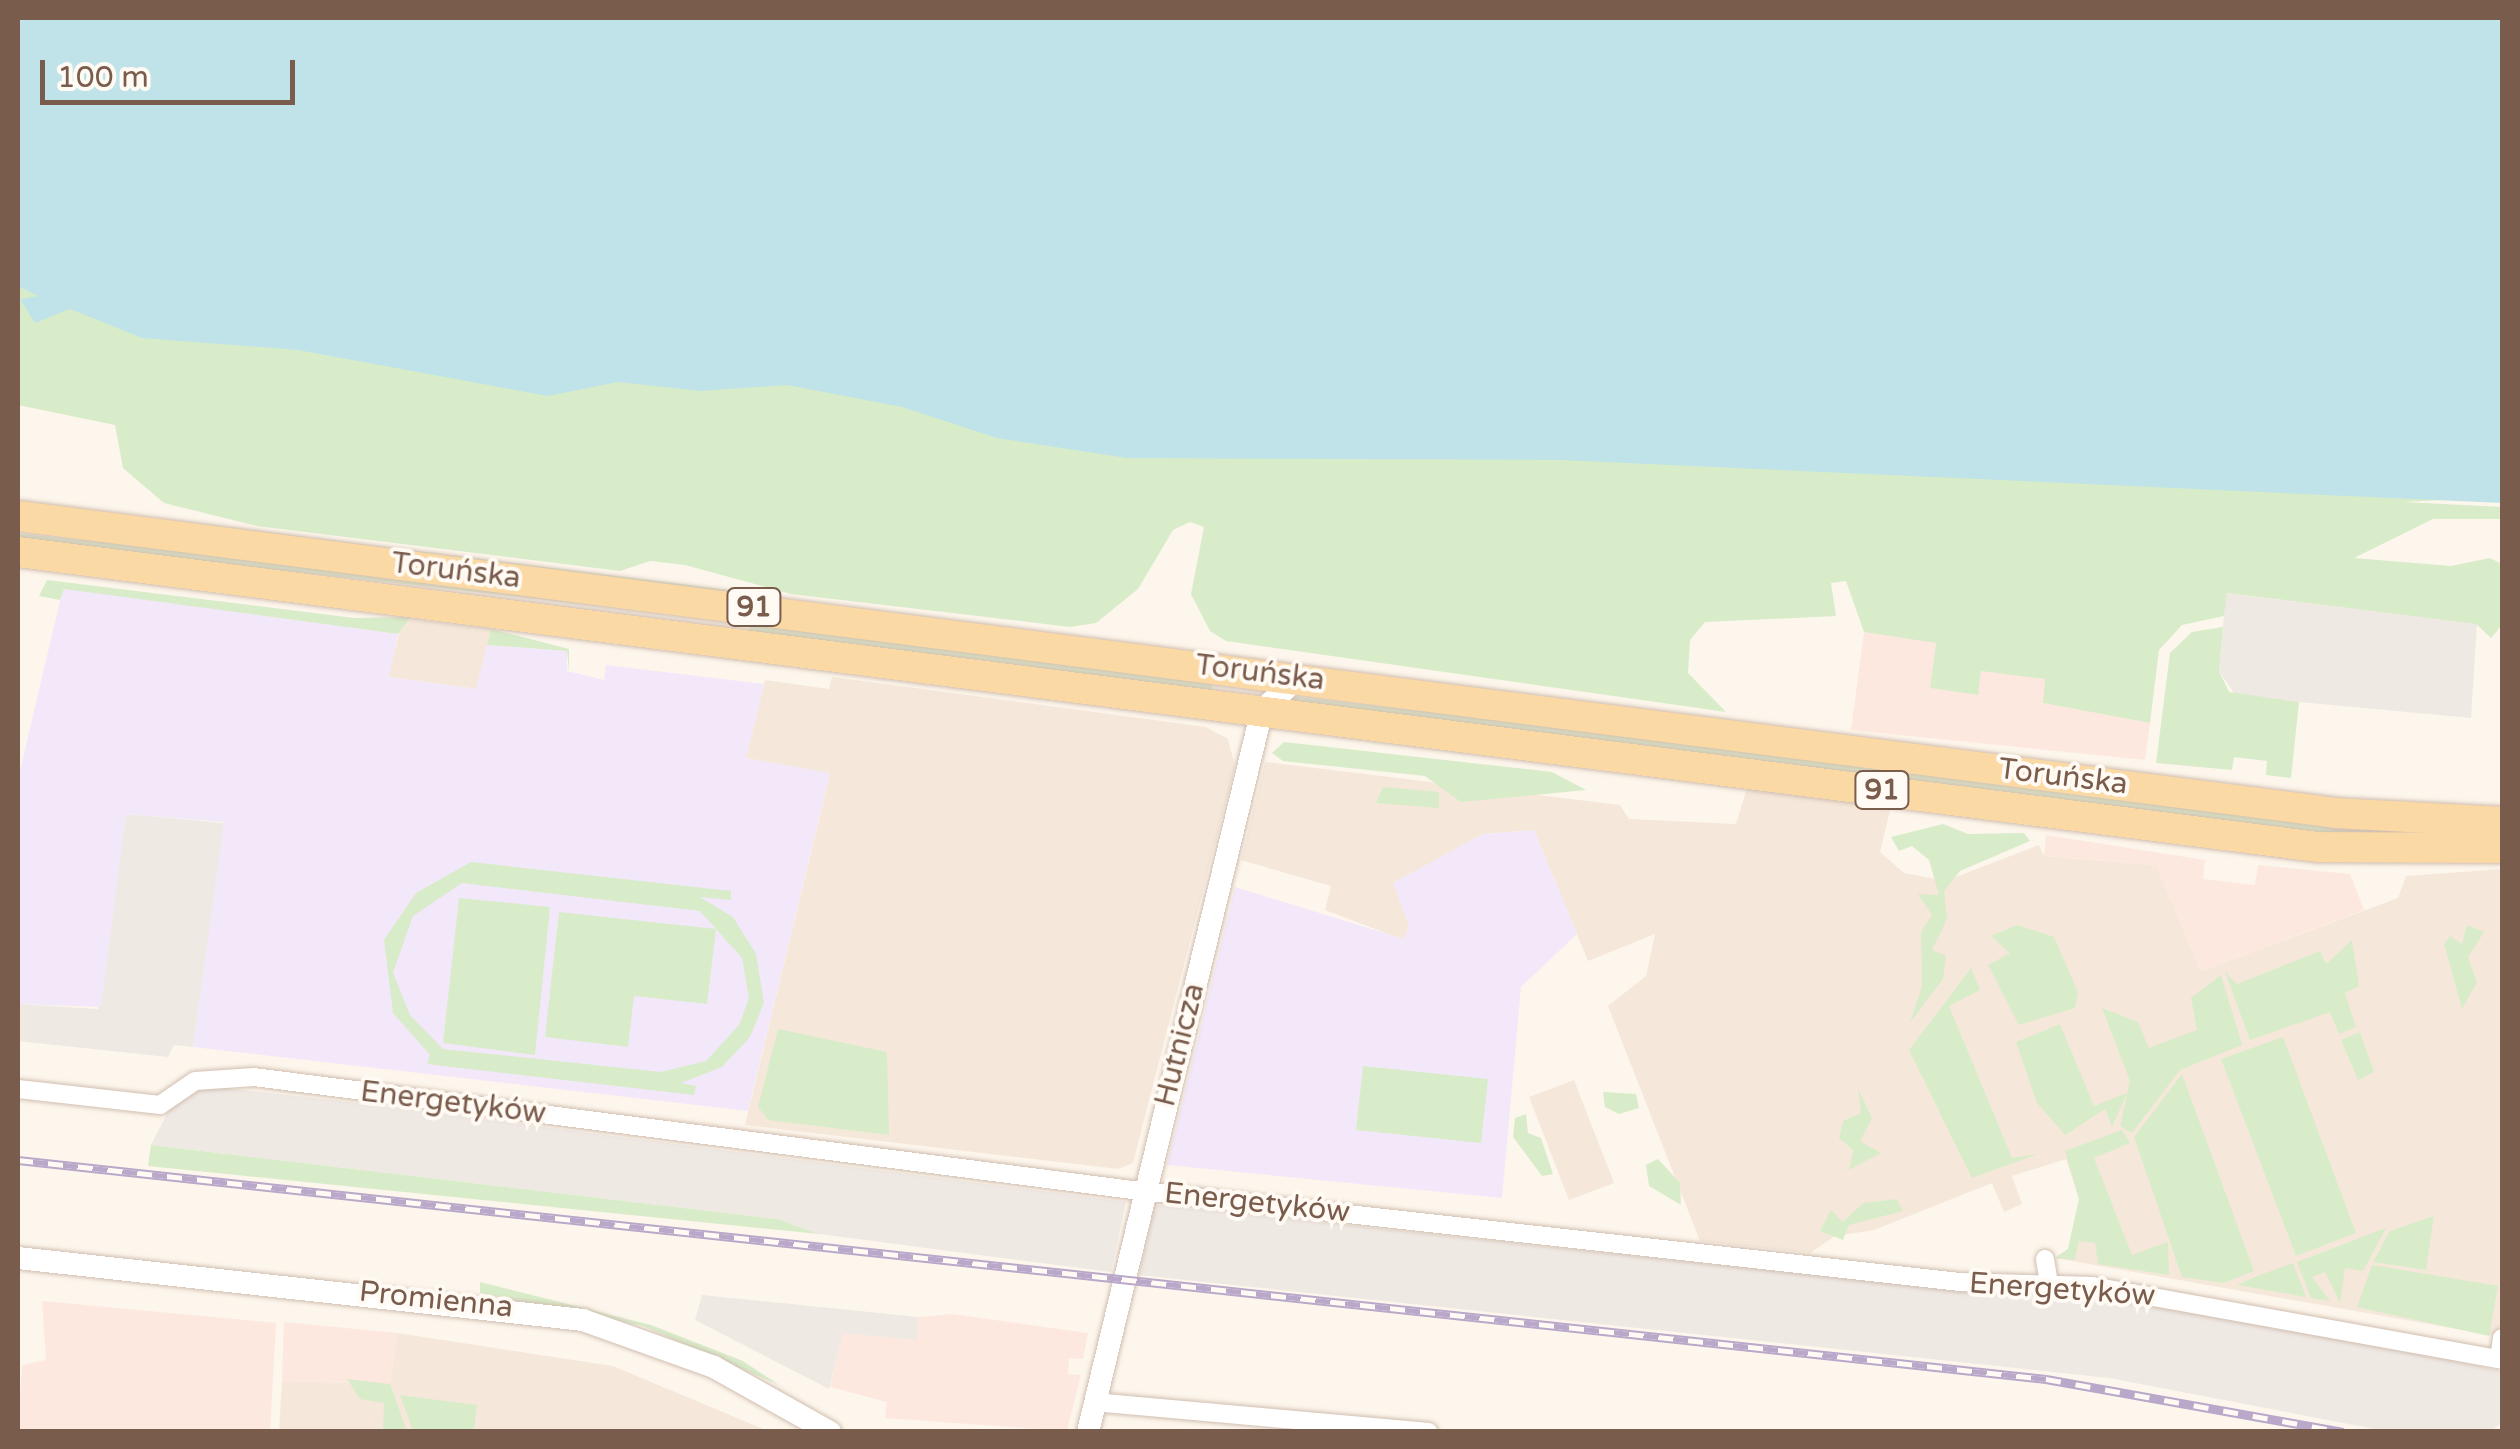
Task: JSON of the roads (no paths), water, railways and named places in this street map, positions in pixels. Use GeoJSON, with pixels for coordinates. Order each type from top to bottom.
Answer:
{"type":"FeatureCollection","features":[{"type":"Feature","properties":{"kind":"main road","name":"Toruńska"},"geometry":{"type":"LineString","coordinates":[[21,519],[650,594],[2336,812],[2502,822]]}},
{"type":"Feature","properties":{"kind":"main road","name":"Toruńska"},"geometry":{"type":"LineString","coordinates":[[18,552],[2318,846],[2502,848]]}},
{"type":"Feature","properties":{"kind":"main road"},"geometry":{"type":"LineString","coordinates":[[646,630],[650,594]]}},
{"type":"Feature","properties":{"kind":"street"},"geometry":{"type":"LineString","coordinates":[[1262,710],[1274,691],[1300,678]]}},
{"type":"Feature","properties":{"kind":"street","name":"Hutnicza"},"geometry":{"type":"LineString","coordinates":[[1088,1432],[1262,710]]}},
{"type":"Feature","properties":{"kind":"street","name":"Energetyków"},"geometry":{"type":"LineString","coordinates":[[18,1088],[160,1105],[195,1080],[254,1078],[1144,1191],[1960,1282],[2049,1284],[2323,1320],[2501,1359]]}},
{"type":"Feature","properties":{"kind":"street","name":"Promienna"},"geometry":{"type":"LineString","coordinates":[[18,1258],[583,1320],[714,1367],[830,1432]]}},
{"type":"Feature","properties":{"kind":"street"},"geometry":{"type":"LineString","coordinates":[[2044,1259],[2049,1284]]}},
{"type":"Feature","properties":{"kind":"street"},"geometry":{"type":"LineString","coordinates":[[2501,1359],[2502,1338]]}},
{"type":"Feature","properties":{"kind":"street"},"geometry":{"type":"LineString","coordinates":[[1094,1402],[1429,1432]]}},
{"type":"Feature","properties":{"kind":"water"},"geometry":{"type":"Polygon","coordinates":[[[18,18],[2502,18],[2502,503],[1561,460],[1127,458],[997,438],[902,407],[787,385],[701,391],[618,382],[548,396],[298,350],[142,338],[70,309],[35,323],[20,299],[38,296],[18,286],[18,18]]]}},
{"type":"Feature","properties":{"kind":"railway"},"geometry":{"type":"LineString","coordinates":[[18,1160],[2046,1379],[2343,1432]]}}]}
